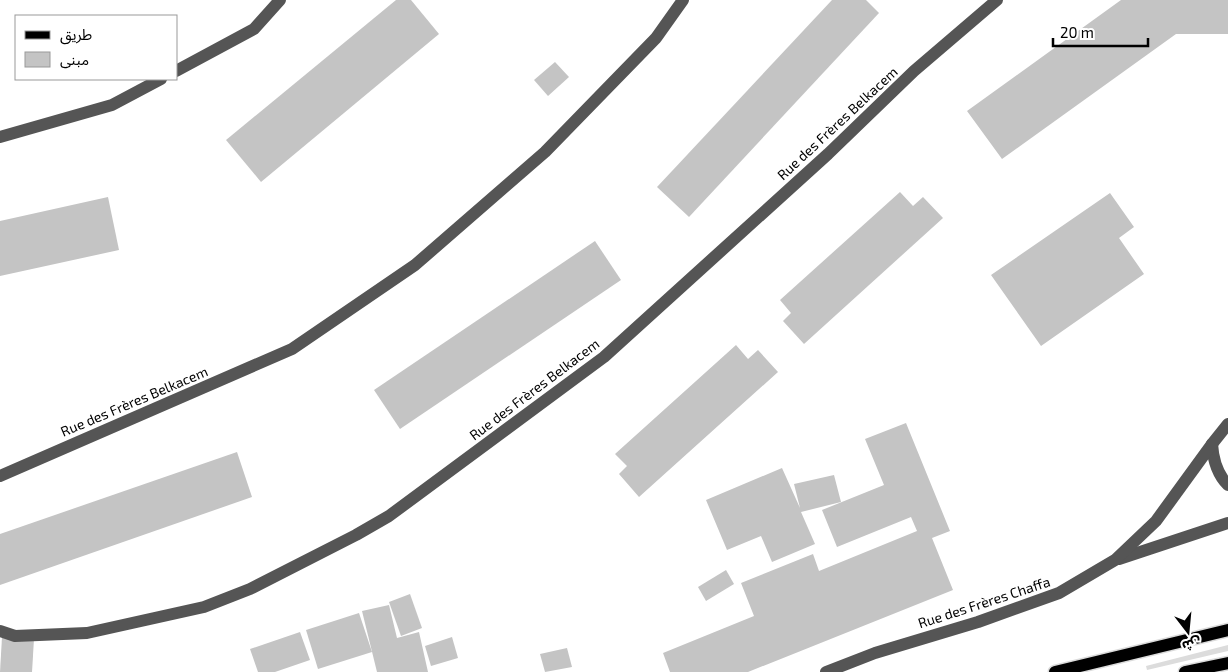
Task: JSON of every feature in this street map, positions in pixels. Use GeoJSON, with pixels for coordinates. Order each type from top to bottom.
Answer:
{"type":"FeatureCollection","features":[{"type":"Feature","properties":{"kind":"main road"},"geometry":{"type":"LineString","coordinates":[[1054,672],[1228,630]]}},
{"type":"Feature","properties":{"kind":"main road"},"geometry":{"type":"LineString","coordinates":[[1185,672],[1228,663]]}},
{"type":"Feature","properties":{"kind":"street"},"geometry":{"type":"LineString","coordinates":[[178,70],[254,29],[280,0]]}},
{"type":"Feature","properties":{"kind":"street","name":"Rue des Frères Belkacem"},"geometry":{"type":"LineString","coordinates":[[0,476],[292,349],[415,265],[545,152],[656,38],[683,0]]}},
{"type":"Feature","properties":{"kind":"street","name":"Rue des Frères Belkacem"},"geometry":{"type":"LineString","coordinates":[[0,631],[15,636],[87,633],[204,607],[250,588],[356,535],[389,516],[604,357],[821,160],[914,71],[997,0]]}},
{"type":"Feature","properties":{"kind":"street"},"geometry":{"type":"LineString","coordinates":[[0,137],[112,105],[160,80]]}},
{"type":"Feature","properties":{"kind":"street","name":"Rue des Frères Chaffa"},"geometry":{"type":"LineString","coordinates":[[826,672],[875,653],[1020,608],[1059,593],[1115,560],[1156,521],[1228,424]]}},
{"type":"Feature","properties":{"kind":"street"},"geometry":{"type":"LineString","coordinates":[[1212,444],[1213,459],[1222,479],[1228,485]]}},
{"type":"Feature","properties":{"kind":"street"},"geometry":{"type":"LineString","coordinates":[[1115,560],[1228,523]]}},
{"type":"Feature","properties":{"kind":"shaded area"},"geometry":{"type":"Polygon","coordinates":[[[1228,645],[1228,651],[1147,670],[1146,666],[1228,645]]]}},
{"type":"Feature","properties":{"kind":"building"},"geometry":{"type":"Polygon","coordinates":[[[396,0],[411,0],[439,34],[261,182],[226,140],[396,0]]]}},
{"type":"Feature","properties":{"kind":"building"},"geometry":{"type":"Polygon","coordinates":[[[832,0],[866,0],[879,13],[689,217],[657,187],[832,0]]]}},
{"type":"Feature","properties":{"kind":"building"},"geometry":{"type":"Polygon","coordinates":[[[1121,0],[1228,0],[1228,34],[1176,34],[1002,159],[967,111],[1121,0]]]}},
{"type":"Feature","properties":{"kind":"building"},"geometry":{"type":"Polygon","coordinates":[[[555,62],[569,77],[548,96],[534,80],[555,62]]]}},
{"type":"Feature","properties":{"kind":"building"},"geometry":{"type":"Polygon","coordinates":[[[900,192],[913,206],[923,197],[943,218],[804,344],[783,321],[791,313],[780,300],[900,192]]]}},
{"type":"Feature","properties":{"kind":"building"},"geometry":{"type":"Polygon","coordinates":[[[1110,193],[1134,227],[1119,238],[1144,274],[1041,346],[991,275],[1110,193]]]}},
{"type":"Feature","properties":{"kind":"building"},"geometry":{"type":"Polygon","coordinates":[[[108,197],[119,250],[0,276],[0,221],[108,197]]]}},
{"type":"Feature","properties":{"kind":"building"},"geometry":{"type":"Polygon","coordinates":[[[595,241],[621,280],[400,429],[374,390],[595,241]]]}},
{"type":"Feature","properties":{"kind":"building"},"geometry":{"type":"Polygon","coordinates":[[[736,345],[748,359],[758,350],[778,372],[639,497],[619,474],[627,466],[615,454],[736,345]]]}},
{"type":"Feature","properties":{"kind":"building"},"geometry":{"type":"Polygon","coordinates":[[[906,423],[950,531],[932,538],[953,590],[748,672],[670,672],[663,653],[754,616],[741,583],[813,554],[819,571],[917,531],[911,517],[837,547],[822,510],[884,485],[865,439],[906,423]]]}},
{"type":"Feature","properties":{"kind":"building"},"geometry":{"type":"Polygon","coordinates":[[[237,452],[252,497],[0,585],[0,534],[237,452]]]}},
{"type":"Feature","properties":{"kind":"building"},"geometry":{"type":"Polygon","coordinates":[[[782,468],[800,508],[794,484],[834,475],[841,502],[801,512],[815,544],[772,562],[761,536],[727,550],[706,500],[782,468]]]}},
{"type":"Feature","properties":{"kind":"building"},"geometry":{"type":"Polygon","coordinates":[[[726,570],[734,584],[706,601],[698,587],[726,570]]]}},
{"type":"Feature","properties":{"kind":"building"},"geometry":{"type":"Polygon","coordinates":[[[410,594],[422,628],[401,636],[389,602],[410,594]]]}},
{"type":"Feature","properties":{"kind":"building"},"geometry":{"type":"Polygon","coordinates":[[[389,605],[397,638],[419,632],[428,672],[377,672],[362,611],[389,605]]]}},
{"type":"Feature","properties":{"kind":"building"},"geometry":{"type":"Polygon","coordinates":[[[359,613],[372,652],[318,669],[306,630],[359,613]]]}},
{"type":"Feature","properties":{"kind":"building"},"geometry":{"type":"Polygon","coordinates":[[[300,632],[310,660],[275,672],[258,672],[250,649],[300,632]]]}},
{"type":"Feature","properties":{"kind":"building"},"geometry":{"type":"Polygon","coordinates":[[[2,637],[34,639],[32,672],[0,672],[2,637]]]}},
{"type":"Feature","properties":{"kind":"building"},"geometry":{"type":"Polygon","coordinates":[[[452,637],[458,658],[431,666],[425,646],[452,637]]]}},
{"type":"Feature","properties":{"kind":"building"},"geometry":{"type":"Polygon","coordinates":[[[567,648],[572,667],[545,672],[540,654],[567,648]]]}}]}
